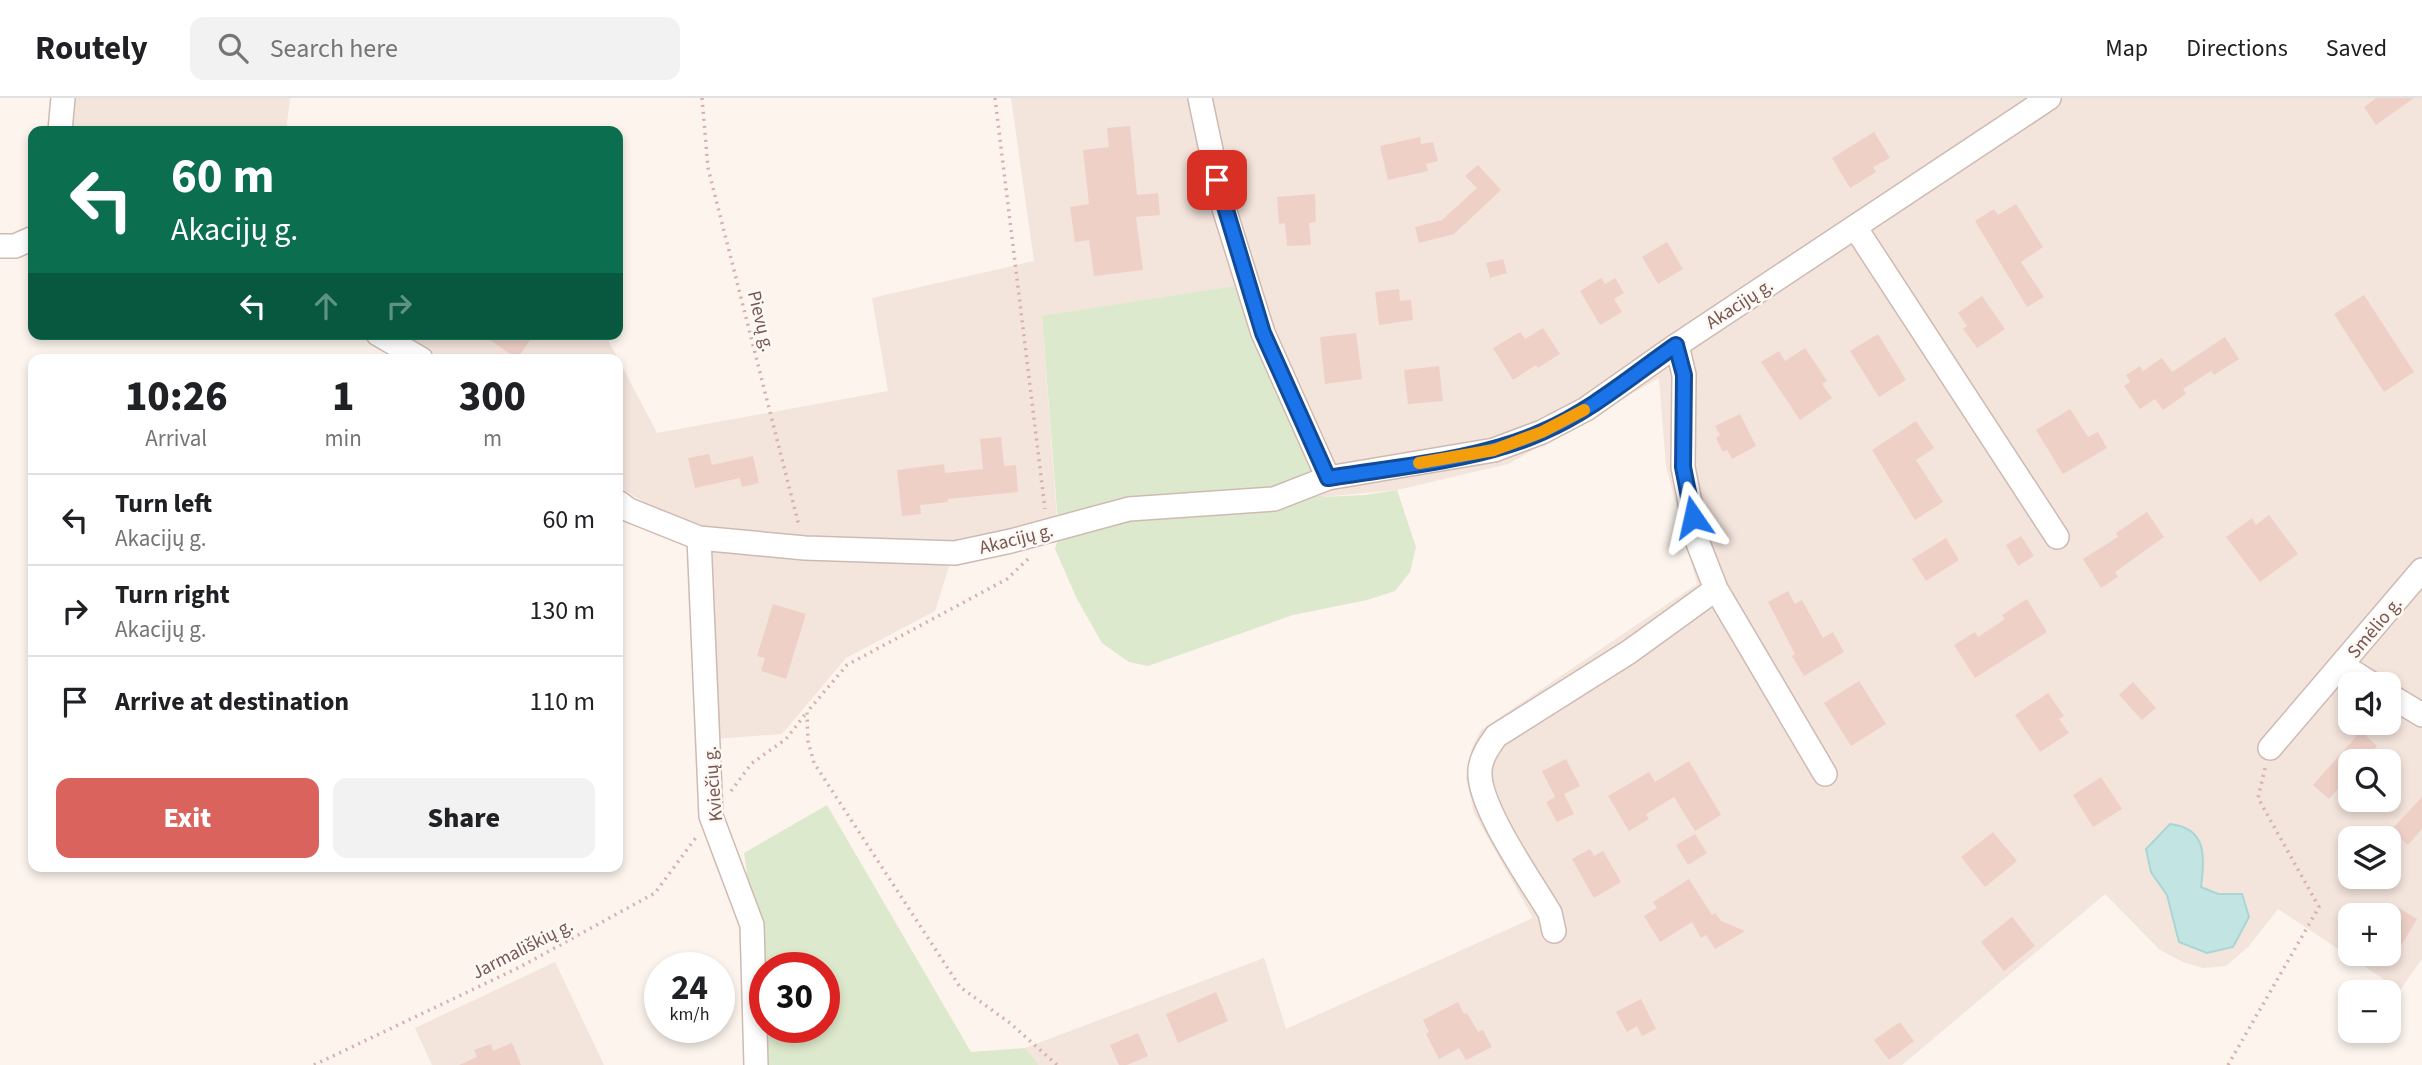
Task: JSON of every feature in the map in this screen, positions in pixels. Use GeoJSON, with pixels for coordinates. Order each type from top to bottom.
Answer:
{"type":"FeatureCollection","features":[{"type":"Feature","properties":{"kind":"street"},"geometry":{"type":"LineString","coordinates":[[60,126],[63,98]]}},
{"type":"Feature","properties":{"kind":"street"},"geometry":{"type":"LineString","coordinates":[[1200,98],[1222,202],[1263,333],[1328,478]]}},
{"type":"Feature","properties":{"kind":"street","name":"Akacijų g."},"geometry":{"type":"LineString","coordinates":[[623,506],[699,538],[805,548],[955,553],[1129,509],[1273,499],[1328,478],[1494,450],[1542,432],[1586,409],[1676,345],[2049,98]]}},
{"type":"Feature","properties":{"kind":"street"},"geometry":{"type":"LineString","coordinates":[[1855,227],[2057,537]]}},
{"type":"Feature","properties":{"kind":"street"},"geometry":{"type":"LineString","coordinates":[[0,246],[15,246],[28,240]]}},
{"type":"Feature","properties":{"kind":"street"},"geometry":{"type":"LineString","coordinates":[[388,340],[412,354]]}},
{"type":"Feature","properties":{"kind":"street"},"geometry":{"type":"LineString","coordinates":[[1676,345],[1684,375],[1683,467],[1698,542],[1716,589],[1825,774]]}},
{"type":"Feature","properties":{"kind":"street","name":"Kviečių g."},"geometry":{"type":"LineString","coordinates":[[699,538],[711,816],[752,925],[756,1065]]}},
{"type":"Feature","properties":{"kind":"street","name":"Smėlio g."},"geometry":{"type":"LineString","coordinates":[[2270,748],[2422,570]]}},
{"type":"Feature","properties":{"kind":"street"},"geometry":{"type":"LineString","coordinates":[[1554,931],[1550,914],[1486,805],[1480,769],[1485,751],[1496,736],[1629,652],[1716,589]]}},
{"type":"Feature","properties":{"kind":"street"},"geometry":{"type":"LineString","coordinates":[[2342,665],[2353,672]]}},
{"type":"Feature","properties":{"kind":"street"},"geometry":{"type":"LineString","coordinates":[[2401,702],[2422,715]]}},
{"type":"Feature","properties":{"kind":"path","name":"Pievų g."},"geometry":{"type":"LineString","coordinates":[[702,98],[708,168],[805,548]]}},
{"type":"Feature","properties":{"kind":"path"},"geometry":{"type":"LineString","coordinates":[[995,98],[1048,531]]}},
{"type":"Feature","properties":{"kind":"path","name":"Jarmališkių g."},"geometry":{"type":"LineString","coordinates":[[314,1065],[520,967],[655,893],[752,764],[786,739],[847,666],[1007,579],[1040,546],[1048,531]]}},
{"type":"Feature","properties":{"kind":"path"},"geometry":{"type":"LineString","coordinates":[[807,712],[808,741],[814,763],[960,987],[1010,1023],[1057,1065]]}},
{"type":"Feature","properties":{"kind":"path"},"geometry":{"type":"LineString","coordinates":[[2228,1065],[2319,907],[2258,798],[2270,748]]}},
{"type":"Feature","properties":{"kind":"shaded area"},"geometry":{"type":"Polygon","coordinates":[[[67,98],[290,98],[287,126],[64,126],[67,98]]]}},
{"type":"Feature","properties":{"kind":"shaded area"},"geometry":{"type":"Polygon","coordinates":[[[1011,98],[2422,98],[2422,959],[2401,989],[2401,980],[2385,980],[2364,966],[2401,966],[2401,903],[2338,903],[2338,949],[2278,909],[2248,947],[2226,966],[2203,968],[2183,962],[2160,950],[2105,894],[1902,1065],[1039,1065],[1025,1048],[1264,958],[1286,1029],[1533,918],[1474,813],[1466,778],[1472,748],[1481,730],[1697,584],[1666,466],[1659,378],[1508,464],[1397,490],[1322,497],[1234,286],[1042,317],[1057,518],[957,541],[935,611],[846,658],[782,734],[714,739],[711,531],[680,525],[623,489],[623,368],[657,433],[888,391],[872,298],[1034,261],[1011,98]]]}},
{"type":"Feature","properties":{"kind":"shaded area"},"geometry":{"type":"Polygon","coordinates":[[[414,340],[608,340],[616,354],[435,354],[414,340]]]}},
{"type":"Feature","properties":{"kind":"shaded area"},"geometry":{"type":"Polygon","coordinates":[[[555,962],[604,1065],[432,1065],[415,1028],[555,962]]]}},
{"type":"Feature","properties":{"kind":"green space"},"geometry":{"type":"Polygon","coordinates":[[[1234,286],[1322,497],[1397,490],[1416,547],[1410,572],[1395,591],[1367,600],[1293,615],[1148,666],[1129,662],[1102,643],[1077,599],[1055,549],[1059,536],[1042,316],[1234,286]]]}},
{"type":"Feature","properties":{"kind":"green space"},"geometry":{"type":"Polygon","coordinates":[[[827,805],[971,1052],[1025,1048],[1039,1065],[767,1065],[767,1043],[840,1043],[840,952],[759,952],[744,853],[827,805]]]}},
{"type":"Feature","properties":{"kind":"water"},"geometry":{"type":"Polygon","coordinates":[[[2170,824],[2191,831],[2201,846],[2201,887],[2218,894],[2242,894],[2249,917],[2233,947],[2207,953],[2179,942],[2167,895],[2151,872],[2146,849],[2170,824]]]}},
{"type":"Feature","properties":{"kind":"building"},"geometry":{"type":"Polygon","coordinates":[[[2376,98],[2414,98],[2376,125],[2364,107],[2376,98]]]}},
{"type":"Feature","properties":{"kind":"building"},"geometry":{"type":"Polygon","coordinates":[[[1130,126],[1137,195],[1158,193],[1160,215],[1136,217],[1143,270],[1094,276],[1089,240],[1075,242],[1070,207],[1089,204],[1083,150],[1109,147],[1107,128],[1130,126]]]}},
{"type":"Feature","properties":{"kind":"building"},"geometry":{"type":"Polygon","coordinates":[[[1874,132],[1890,158],[1873,167],[1876,172],[1850,188],[1832,158],[1874,132]]]}},
{"type":"Feature","properties":{"kind":"building"},"geometry":{"type":"Polygon","coordinates":[[[1420,137],[1421,144],[1433,142],[1438,161],[1426,164],[1428,171],[1388,180],[1380,146],[1420,137]]]}},
{"type":"Feature","properties":{"kind":"building"},"geometry":{"type":"Polygon","coordinates":[[[1478,165],[1501,190],[1454,234],[1419,243],[1415,227],[1442,220],[1477,188],[1465,176],[1478,165]]]}},
{"type":"Feature","properties":{"kind":"building"},"geometry":{"type":"Polygon","coordinates":[[[1315,194],[1316,222],[1309,223],[1311,245],[1287,246],[1285,223],[1279,224],[1277,197],[1315,194]]]}},
{"type":"Feature","properties":{"kind":"building"},"geometry":{"type":"Polygon","coordinates":[[[2016,204],[2043,247],[2021,262],[2044,297],[2027,307],[1975,221],[1994,209],[1998,215],[2016,204]]]}},
{"type":"Feature","properties":{"kind":"building"},"geometry":{"type":"Polygon","coordinates":[[[1667,242],[1683,269],[1658,284],[1642,257],[1667,242]]]}},
{"type":"Feature","properties":{"kind":"building"},"geometry":{"type":"Polygon","coordinates":[[[1503,259],[1507,273],[1490,278],[1486,263],[1503,259]]]}},
{"type":"Feature","properties":{"kind":"building"},"geometry":{"type":"Polygon","coordinates":[[[1601,278],[1605,284],[1615,278],[1624,293],[1614,299],[1622,312],[1600,325],[1580,291],[1601,278]]]}},
{"type":"Feature","properties":{"kind":"building"},"geometry":{"type":"Polygon","coordinates":[[[1399,289],[1400,301],[1411,300],[1413,320],[1379,325],[1375,292],[1399,289]]]}},
{"type":"Feature","properties":{"kind":"building"},"geometry":{"type":"Polygon","coordinates":[[[2364,295],[2414,372],[2384,392],[2334,314],[2364,295]]]}},
{"type":"Feature","properties":{"kind":"building"},"geometry":{"type":"Polygon","coordinates":[[[1982,296],[2005,329],[1977,348],[1963,329],[1967,326],[1958,313],[1982,296]]]}},
{"type":"Feature","properties":{"kind":"building"},"geometry":{"type":"Polygon","coordinates":[[[1543,328],[1560,354],[1513,380],[1493,348],[1520,332],[1525,339],[1543,328]]]}},
{"type":"Feature","properties":{"kind":"building"},"geometry":{"type":"Polygon","coordinates":[[[1356,333],[1362,379],[1325,384],[1320,337],[1356,333]]]}},
{"type":"Feature","properties":{"kind":"building"},"geometry":{"type":"Polygon","coordinates":[[[1878,334],[1906,380],[1879,397],[1850,351],[1878,334]]]}},
{"type":"Feature","properties":{"kind":"building"},"geometry":{"type":"Polygon","coordinates":[[[2225,337],[2239,359],[2214,375],[2211,371],[2183,389],[2186,394],[2163,410],[2155,399],[2140,409],[2124,386],[2130,382],[2126,375],[2140,366],[2143,371],[2162,358],[2172,372],[2225,337]]]}},
{"type":"Feature","properties":{"kind":"building"},"geometry":{"type":"Polygon","coordinates":[[[490,340],[530,340],[520,354],[510,354],[490,340]]]}},
{"type":"Feature","properties":{"kind":"building"},"geometry":{"type":"Polygon","coordinates":[[[1805,348],[1827,381],[1822,384],[1832,398],[1800,420],[1761,362],[1779,351],[1785,361],[1805,348]]]}},
{"type":"Feature","properties":{"kind":"building"},"geometry":{"type":"Polygon","coordinates":[[[1439,366],[1443,401],[1408,404],[1404,370],[1439,366]]]}},
{"type":"Feature","properties":{"kind":"building"},"geometry":{"type":"Polygon","coordinates":[[[2070,409],[2088,437],[2098,432],[2107,448],[2063,474],[2036,430],[2070,409]]]}},
{"type":"Feature","properties":{"kind":"building"},"geometry":{"type":"Polygon","coordinates":[[[1740,414],[1756,446],[1732,459],[1727,450],[1723,452],[1716,438],[1720,435],[1715,426],[1740,414]]]}},
{"type":"Feature","properties":{"kind":"building"},"geometry":{"type":"Polygon","coordinates":[[[1916,421],[1934,448],[1916,460],[1943,502],[1915,520],[1872,450],[1916,421]]]}},
{"type":"Feature","properties":{"kind":"building"},"geometry":{"type":"Polygon","coordinates":[[[1001,437],[1004,466],[1016,465],[1018,492],[948,499],[948,502],[920,505],[921,514],[902,516],[897,470],[944,464],[945,473],[983,469],[980,439],[1001,437]]]}},
{"type":"Feature","properties":{"kind":"building"},"geometry":{"type":"Polygon","coordinates":[[[709,454],[712,465],[753,456],[759,483],[742,487],[740,478],[695,488],[688,458],[709,454]]]}},
{"type":"Feature","properties":{"kind":"building"},"geometry":{"type":"Polygon","coordinates":[[[2147,512],[2164,537],[2115,572],[2118,577],[2101,588],[2083,559],[2118,537],[2116,533],[2147,512]]]}},
{"type":"Feature","properties":{"kind":"building"},"geometry":{"type":"Polygon","coordinates":[[[2269,515],[2298,554],[2260,582],[2226,537],[2252,518],[2256,525],[2269,515]]]}},
{"type":"Feature","properties":{"kind":"building"},"geometry":{"type":"Polygon","coordinates":[[[2021,536],[2034,556],[2018,566],[2006,545],[2021,536]]]}},
{"type":"Feature","properties":{"kind":"building"},"geometry":{"type":"Polygon","coordinates":[[[1946,538],[1959,560],[1926,581],[1912,559],[1946,538]]]}},
{"type":"Feature","properties":{"kind":"building"},"geometry":{"type":"Polygon","coordinates":[[[1788,591],[1795,604],[1802,600],[1823,638],[1833,632],[1844,652],[1804,676],[1768,602],[1788,591]]]}},
{"type":"Feature","properties":{"kind":"building"},"geometry":{"type":"Polygon","coordinates":[[[2027,599],[2047,632],[1975,678],[1954,645],[1975,632],[1978,637],[2005,619],[2002,615],[2027,599]]]}},
{"type":"Feature","properties":{"kind":"building"},"geometry":{"type":"Polygon","coordinates":[[[773,604],[806,614],[786,679],[761,671],[765,658],[757,656],[773,604]]]}},
{"type":"Feature","properties":{"kind":"building"},"geometry":{"type":"Polygon","coordinates":[[[1859,681],[1886,724],[1851,746],[1824,703],[1859,681]]]}},
{"type":"Feature","properties":{"kind":"building"},"geometry":{"type":"Polygon","coordinates":[[[2133,682],[2156,708],[2142,720],[2119,695],[2133,682]]]}},
{"type":"Feature","properties":{"kind":"building"},"geometry":{"type":"Polygon","coordinates":[[[2048,693],[2064,716],[2059,719],[2069,733],[2040,752],[2015,715],[2048,693]]]}},
{"type":"Feature","properties":{"kind":"building"},"geometry":{"type":"Polygon","coordinates":[[[2357,735],[2365,735],[2377,746],[2374,749],[2345,749],[2357,735]]]}},
{"type":"Feature","properties":{"kind":"building"},"geometry":{"type":"Polygon","coordinates":[[[2338,757],[2338,789],[2329,799],[2313,785],[2338,757]]]}},
{"type":"Feature","properties":{"kind":"building"},"geometry":{"type":"Polygon","coordinates":[[[1566,759],[1580,786],[1564,794],[1574,814],[1557,822],[1546,802],[1555,797],[1542,771],[1566,759]]]}},
{"type":"Feature","properties":{"kind":"building"},"geometry":{"type":"Polygon","coordinates":[[[1689,761],[1721,815],[1695,831],[1674,797],[1646,814],[1649,819],[1629,831],[1608,796],[1649,772],[1655,782],[1689,761]]]}},
{"type":"Feature","properties":{"kind":"building"},"geometry":{"type":"Polygon","coordinates":[[[2101,777],[2122,809],[2093,827],[2073,795],[2101,777]]]}},
{"type":"Feature","properties":{"kind":"building"},"geometry":{"type":"Polygon","coordinates":[[[2422,797],[2422,829],[2408,845],[2401,839],[2401,826],[2395,826],[2422,797]]]}},
{"type":"Feature","properties":{"kind":"building"},"geometry":{"type":"Polygon","coordinates":[[[1993,832],[2017,861],[1985,887],[1961,857],[1993,832]]]}},
{"type":"Feature","properties":{"kind":"building"},"geometry":{"type":"Polygon","coordinates":[[[1695,834],[1707,853],[1688,865],[1676,845],[1695,834]]]}},
{"type":"Feature","properties":{"kind":"building"},"geometry":{"type":"Polygon","coordinates":[[[1590,849],[1594,856],[1603,851],[1621,882],[1594,898],[1572,859],[1590,849]]]}},
{"type":"Feature","properties":{"kind":"building"},"geometry":{"type":"Polygon","coordinates":[[[1689,879],[1712,915],[1715,913],[1721,921],[1745,931],[1715,949],[1706,935],[1701,938],[1692,922],[1660,942],[1644,916],[1657,908],[1653,902],[1689,879]]]}},
{"type":"Feature","properties":{"kind":"building"},"geometry":{"type":"Polygon","coordinates":[[[2401,909],[2417,919],[2401,946],[2401,909]]]}},
{"type":"Feature","properties":{"kind":"building"},"geometry":{"type":"Polygon","coordinates":[[[2012,917],[2035,946],[2004,971],[1981,942],[2012,917]]]}},
{"type":"Feature","properties":{"kind":"building"},"geometry":{"type":"Polygon","coordinates":[[[1216,992],[1228,1021],[1178,1043],[1166,1014],[1216,992]]]}},
{"type":"Feature","properties":{"kind":"building"},"geometry":{"type":"Polygon","coordinates":[[[1641,999],[1656,1029],[1642,1036],[1637,1026],[1627,1032],[1616,1012],[1641,999]]]}},
{"type":"Feature","properties":{"kind":"building"},"geometry":{"type":"Polygon","coordinates":[[[1458,1002],[1478,1032],[1483,1030],[1492,1047],[1466,1060],[1459,1048],[1439,1059],[1426,1034],[1429,1032],[1423,1020],[1458,1002]]]}},
{"type":"Feature","properties":{"kind":"building"},"geometry":{"type":"Polygon","coordinates":[[[1900,1022],[1914,1041],[1889,1060],[1874,1040],[1900,1022]]]}},
{"type":"Feature","properties":{"kind":"building"},"geometry":{"type":"Polygon","coordinates":[[[1138,1033],[1148,1056],[1127,1065],[1119,1065],[1110,1045],[1138,1033]]]}},
{"type":"Feature","properties":{"kind":"building"},"geometry":{"type":"Polygon","coordinates":[[[512,1043],[521,1065],[459,1065],[477,1057],[474,1050],[491,1044],[493,1051],[512,1043]]]}},
{"type":"Feature","properties":{"kind":"slow traffic"},"geometry":{"type":"LineString","coordinates":[[1419,463],[1494,450],[1542,432],[1584,410]]}},
{"type":"Feature","properties":{"kind":"route"},"geometry":{"type":"LineString","coordinates":[[1217,180],[1263,333],[1328,478],[1494,450],[1542,432],[1586,409],[1676,345],[1684,375],[1683,467],[1693,517]]}}]}
